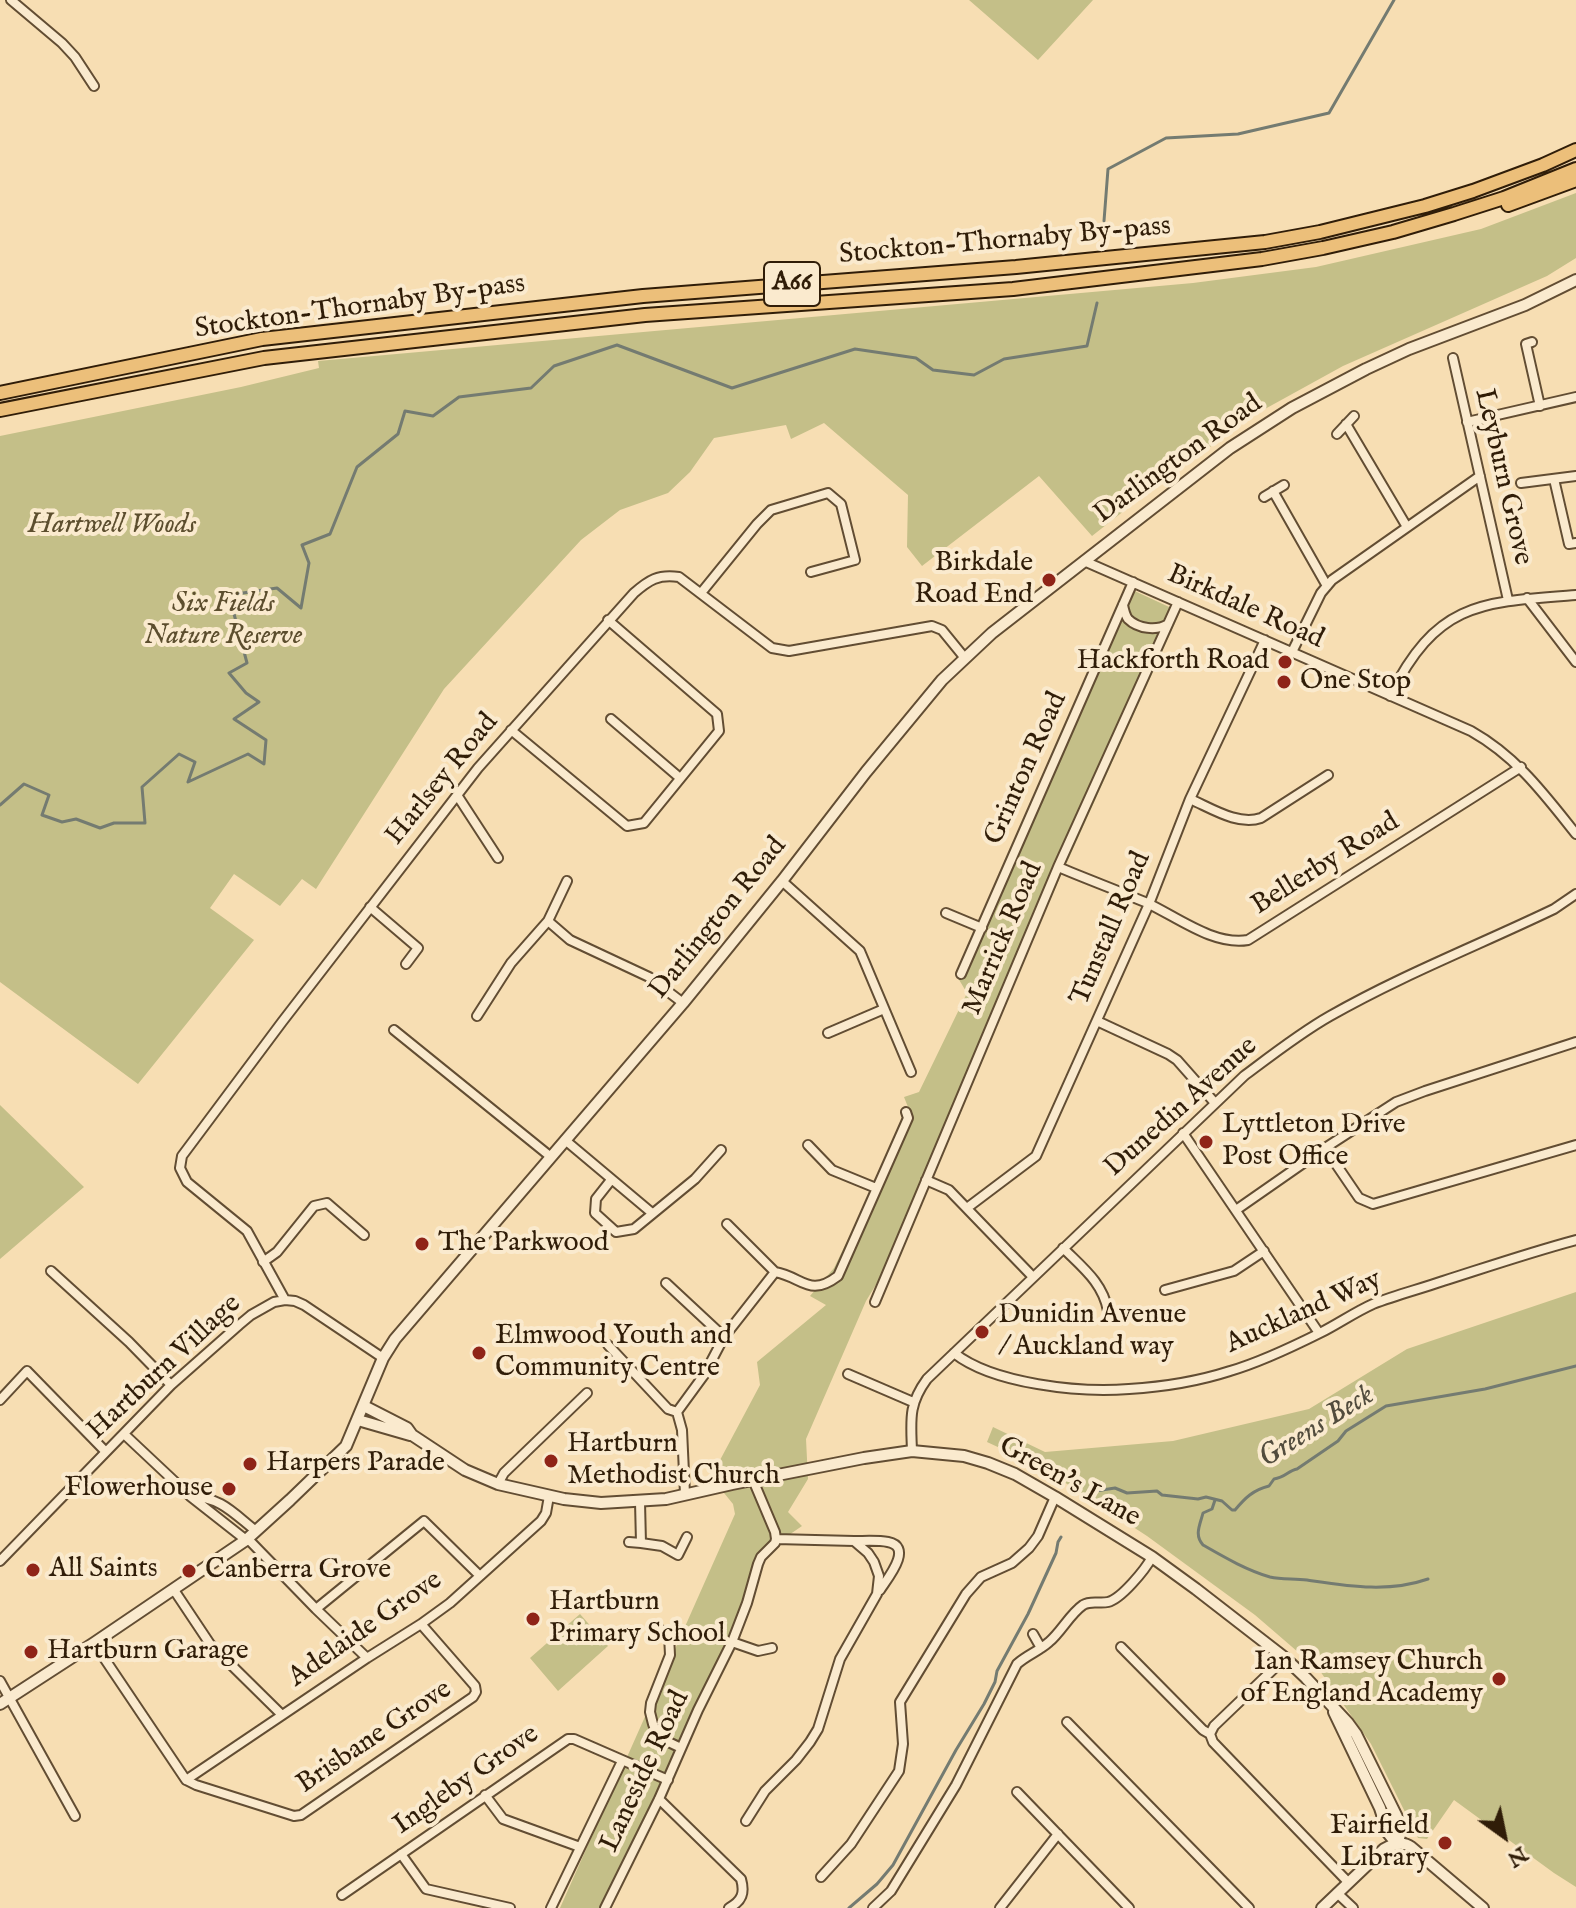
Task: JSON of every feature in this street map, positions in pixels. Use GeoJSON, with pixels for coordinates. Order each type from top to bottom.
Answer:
{"type":"FeatureCollection","features":[{"type":"Feature","properties":{"kind":"highway"},"geometry":{"type":"LineString","coordinates":[[1473,191],[1576,140]]}},
{"type":"Feature","properties":{"kind":"highway","name":"Stockton-Thornaby By-pass"},"geometry":{"type":"LineString","coordinates":[[0,393],[262,339],[643,296],[1016,267],[1265,242],[1376,219],[1473,191],[1576,150]]}},
{"type":"Feature","properties":{"kind":"highway","name":"Stockton-Thornaby By-pass"},"geometry":{"type":"LineString","coordinates":[[0,410],[264,358],[645,315],[1013,289],[1262,259],[1337,245],[1454,214],[1576,169]]}},
{"type":"Feature","properties":{"kind":"highway","name":"A66"},"geometry":{"type":"LineString","coordinates":[[1454,214],[1506,205],[1576,180]]}},
{"type":"Feature","properties":{"kind":"street"},"geometry":{"type":"LineString","coordinates":[[11,0],[62,43],[94,86]]}},
{"type":"Feature","properties":{"kind":"street","name":"Darlington Road"},"geometry":{"type":"LineString","coordinates":[[4,1701],[250,1537],[346,1446],[383,1358],[404,1329],[683,1003],[875,760],[964,657],[1230,448],[1292,408],[1409,349],[1525,305],[1576,280]]}},
{"type":"Feature","properties":{"kind":"street"},"geometry":{"type":"LineString","coordinates":[[1532,342],[1526,344],[1540,406]]}},
{"type":"Feature","properties":{"kind":"street","name":"Leyburn Grove"},"geometry":{"type":"LineString","coordinates":[[1451,362],[1508,600]]}},
{"type":"Feature","properties":{"kind":"street"},"geometry":{"type":"LineString","coordinates":[[1467,422],[1576,397]]}},
{"type":"Feature","properties":{"kind":"street"},"geometry":{"type":"LineString","coordinates":[[1337,434],[1354,416]]}},
{"type":"Feature","properties":{"kind":"street"},"geometry":{"type":"LineString","coordinates":[[1346,424],[1407,527]]}},
{"type":"Feature","properties":{"kind":"street"},"geometry":{"type":"LineString","coordinates":[[1292,652],[1321,593],[1339,574],[1480,476]]}},
{"type":"Feature","properties":{"kind":"street"},"geometry":{"type":"LineString","coordinates":[[1521,483],[1576,476]]}},
{"type":"Feature","properties":{"kind":"street"},"geometry":{"type":"LineString","coordinates":[[1554,479],[1569,544],[1576,543]]}},
{"type":"Feature","properties":{"kind":"street"},"geometry":{"type":"LineString","coordinates":[[1264,497],[1284,485]]}},
{"type":"Feature","properties":{"kind":"street"},"geometry":{"type":"LineString","coordinates":[[1273,491],[1327,586]]}},
{"type":"Feature","properties":{"kind":"street"},"geometry":{"type":"LineString","coordinates":[[701,593],[771,510],[828,493],[841,504],[855,560],[811,572]]}},
{"type":"Feature","properties":{"kind":"street","name":"Birkdale Road"},"geometry":{"type":"LineString","coordinates":[[1084,561],[1471,731],[1521,767],[1576,834]]}},
{"type":"Feature","properties":{"kind":"street","name":"Harlsey Road"},"geometry":{"type":"LineString","coordinates":[[285,1300],[247,1231],[187,1182],[180,1168],[182,1156],[478,768],[634,593],[648,581],[665,575],[679,577],[772,648],[789,651],[932,626],[942,630],[964,657]]}},
{"type":"Feature","properties":{"kind":"street","name":"Grinton Road"},"geometry":{"type":"LineString","coordinates":[[961,974],[1133,582]]}},
{"type":"Feature","properties":{"kind":"street"},"geometry":{"type":"LineString","coordinates":[[1390,696],[1413,655],[1444,623],[1479,607],[1508,600],[1576,595]]}},
{"type":"Feature","properties":{"kind":"street"},"geometry":{"type":"LineString","coordinates":[[1527,598],[1576,662]]}},
{"type":"Feature","properties":{"kind":"street","name":"Marrick Road"},"geometry":{"type":"LineString","coordinates":[[875,1297],[1058,867],[1178,602]]}},
{"type":"Feature","properties":{"kind":"street"},"geometry":{"type":"LineString","coordinates":[[1123,604],[1130,621],[1153,629],[1169,623]]}},
{"type":"Feature","properties":{"kind":"street"},"geometry":{"type":"LineString","coordinates":[[511,730],[627,826],[644,823],[719,731],[717,714],[608,620]]}},
{"type":"Feature","properties":{"kind":"street","name":"Tunstall Road"},"geometry":{"type":"LineString","coordinates":[[967,1208],[1036,1156],[1149,904],[1190,799],[1265,640]]}},
{"type":"Feature","properties":{"kind":"street"},"geometry":{"type":"LineString","coordinates":[[611,719],[680,778]]}},
{"type":"Feature","properties":{"kind":"street","name":"Bellerby Road"},"geometry":{"type":"LineString","coordinates":[[1058,867],[1149,904],[1181,923],[1237,942],[1248,940],[1521,767]]}},
{"type":"Feature","properties":{"kind":"street"},"geometry":{"type":"LineString","coordinates":[[1190,799],[1240,820],[1252,821],[1328,775]]}},
{"type":"Feature","properties":{"kind":"street"},"geometry":{"type":"LineString","coordinates":[[457,795],[498,858]]}},
{"type":"Feature","properties":{"kind":"street"},"geometry":{"type":"LineString","coordinates":[[477,1016],[511,963],[548,921],[567,881]]}},
{"type":"Feature","properties":{"kind":"street"},"geometry":{"type":"LineString","coordinates":[[782,881],[860,951],[911,1072]]}},
{"type":"Feature","properties":{"kind":"street","name":"Dunedin Avenue"},"geometry":{"type":"LineString","coordinates":[[913,1402],[927,1379],[1244,1076],[1327,1018],[1363,998],[1554,909],[1576,894]]}},
{"type":"Feature","properties":{"kind":"street"},"geometry":{"type":"LineString","coordinates":[[370,907],[418,948],[406,964]]}},
{"type":"Feature","properties":{"kind":"street"},"geometry":{"type":"LineString","coordinates":[[946,913],[982,928]]}},
{"type":"Feature","properties":{"kind":"street"},"geometry":{"type":"LineString","coordinates":[[548,921],[570,940],[649,977],[683,1003]]}},
{"type":"Feature","properties":{"kind":"street"},"geometry":{"type":"LineString","coordinates":[[966,963],[978,969]]}},
{"type":"Feature","properties":{"kind":"street"},"geometry":{"type":"LineString","coordinates":[[828,1033],[884,1009]]}},
{"type":"Feature","properties":{"kind":"street"},"geometry":{"type":"LineString","coordinates":[[1097,1021],[1177,1060],[1215,1103]]}},
{"type":"Feature","properties":{"kind":"street"},"geometry":{"type":"LineString","coordinates":[[394,1030],[551,1157]]}},
{"type":"Feature","properties":{"kind":"street"},"geometry":{"type":"LineString","coordinates":[[1236,1210],[1396,1102],[1576,1042]]}},
{"type":"Feature","properties":{"kind":"street"},"geometry":{"type":"LineString","coordinates":[[727,1224],[775,1272],[810,1286],[826,1285],[838,1276],[908,1118],[906,1112]]}},
{"type":"Feature","properties":{"kind":"street"},"geometry":{"type":"LineString","coordinates":[[1183,1133],[1319,1333]]}},
{"type":"Feature","properties":{"kind":"street"},"geometry":{"type":"LineString","coordinates":[[565,1140],[652,1213]]}},
{"type":"Feature","properties":{"kind":"street"},"geometry":{"type":"LineString","coordinates":[[808,1145],[832,1170],[876,1188]]}},
{"type":"Feature","properties":{"kind":"street"},"geometry":{"type":"LineString","coordinates":[[1325,1148],[1359,1198],[1373,1204],[1576,1145]]}},
{"type":"Feature","properties":{"kind":"street"},"geometry":{"type":"LineString","coordinates":[[611,1180],[596,1199],[595,1213],[616,1232],[634,1229],[695,1179],[721,1150]]}},
{"type":"Feature","properties":{"kind":"street"},"geometry":{"type":"LineString","coordinates":[[926,1180],[949,1190],[1033,1277]]}},
{"type":"Feature","properties":{"kind":"street"},"geometry":{"type":"LineString","coordinates":[[263,1262],[277,1252],[314,1206],[327,1203],[364,1235]]}},
{"type":"Feature","properties":{"kind":"street","name":"Auckland Way"},"geometry":{"type":"LineString","coordinates":[[954,1353],[967,1364],[1012,1379],[1078,1389],[1128,1389],[1181,1382],[1231,1371],[1319,1333],[1373,1304],[1576,1240]]}},
{"type":"Feature","properties":{"kind":"street"},"geometry":{"type":"LineString","coordinates":[[1063,1248],[1098,1284],[1105,1295],[1108,1311]]}},
{"type":"Feature","properties":{"kind":"street"},"geometry":{"type":"LineString","coordinates":[[1165,1290],[1234,1271],[1264,1251]]}},
{"type":"Feature","properties":{"kind":"street"},"geometry":{"type":"LineString","coordinates":[[51,1271],[171,1385]]}},
{"type":"Feature","properties":{"kind":"street"},"geometry":{"type":"LineString","coordinates":[[677,1412],[704,1375],[724,1337],[775,1272]]}},
{"type":"Feature","properties":{"kind":"street"},"geometry":{"type":"LineString","coordinates":[[666,1283],[724,1337]]}},
{"type":"Feature","properties":{"kind":"street","name":"Hartburn Village"},"geometry":{"type":"LineString","coordinates":[[0,1561],[171,1385],[251,1315],[274,1302],[285,1300],[304,1305],[383,1358]]}},
{"type":"Feature","properties":{"kind":"street"},"geometry":{"type":"LineString","coordinates":[[608,1345],[668,1409],[677,1412]]}},
{"type":"Feature","properties":{"kind":"street"},"geometry":{"type":"LineString","coordinates":[[0,1400],[27,1371],[106,1452]]}},
{"type":"Feature","properties":{"kind":"street"},"geometry":{"type":"LineString","coordinates":[[848,1374],[913,1402],[910,1423],[912,1451]]}},
{"type":"Feature","properties":{"kind":"street"},"geometry":{"type":"LineString","coordinates":[[498,1484],[504,1473],[587,1393]]}},
{"type":"Feature","properties":{"kind":"street","name":"Green's Lane"},"geometry":{"type":"LineString","coordinates":[[364,1406],[407,1428],[412,1435]]}},
{"type":"Feature","properties":{"kind":"street"},"geometry":{"type":"LineString","coordinates":[[677,1412],[682,1430],[685,1494]]}},
{"type":"Feature","properties":{"kind":"street","name":"Green's Lane"},"geometry":{"type":"LineString","coordinates":[[358,1420],[412,1435],[469,1472],[498,1484],[549,1496],[601,1503],[666,1499],[912,1451],[964,1456],[1015,1474],[1152,1557],[1285,1658],[1306,1678],[1332,1706],[1380,1808],[1388,1833],[1397,1844]]}},
{"type":"Feature","properties":{"kind":"street"},"geometry":{"type":"LineString","coordinates":[[124,1434],[190,1496],[206,1502],[226,1523],[250,1537]]}},
{"type":"Feature","properties":{"kind":"street"},"geometry":{"type":"LineString","coordinates":[[746,1821],[765,1791],[796,1760],[818,1729],[840,1659],[900,1552],[891,1542],[776,1539],[753,1480]]}},
{"type":"Feature","properties":{"kind":"street","name":"Adelaide Grove"},"geometry":{"type":"LineString","coordinates":[[186,1780],[450,1603],[541,1521],[549,1496]]}},
{"type":"Feature","properties":{"kind":"street"},"geometry":{"type":"LineString","coordinates":[[821,1877],[851,1844],[899,1771],[903,1744],[900,1702],[909,1694],[969,1587],[981,1577],[1012,1563],[1029,1548],[1038,1536],[1055,1497]]}},
{"type":"Feature","properties":{"kind":"street"},"geometry":{"type":"LineString","coordinates":[[206,1502],[217,1500],[234,1514],[250,1537],[316,1609],[367,1658]]}},
{"type":"Feature","properties":{"kind":"street"},"geometry":{"type":"LineString","coordinates":[[640,1502],[641,1543]]}},
{"type":"Feature","properties":{"kind":"street"},"geometry":{"type":"LineString","coordinates":[[226,1523],[234,1514]]}},
{"type":"Feature","properties":{"kind":"street"},"geometry":{"type":"LineString","coordinates":[[316,1609],[424,1521],[480,1576]]}},
{"type":"Feature","properties":{"kind":"street"},"geometry":{"type":"LineString","coordinates":[[629,1542],[662,1546],[678,1555],[687,1537]]}},
{"type":"Feature","properties":{"kind":"street","name":"Laneside Road"},"geometry":{"type":"LineString","coordinates":[[605,1908],[732,1642],[761,1557],[776,1539]]}},
{"type":"Feature","properties":{"kind":"street"},"geometry":{"type":"LineString","coordinates":[[854,1541],[874,1562],[879,1576],[877,1594]]}},
{"type":"Feature","properties":{"kind":"street"},"geometry":{"type":"LineString","coordinates":[[873,1908],[891,1891],[956,1785],[1017,1664],[1058,1633],[1081,1606],[1118,1597],[1152,1557]]}},
{"type":"Feature","properties":{"kind":"street"},"geometry":{"type":"LineString","coordinates":[[174,1590],[210,1644],[282,1715]]}},
{"type":"Feature","properties":{"kind":"street","name":"Brisbane Grove"},"geometry":{"type":"LineString","coordinates":[[186,1780],[294,1816],[301,1815],[473,1697],[475,1686],[421,1624]]}},
{"type":"Feature","properties":{"kind":"street"},"geometry":{"type":"LineString","coordinates":[[657,1628],[669,1635]]}},
{"type":"Feature","properties":{"kind":"street"},"geometry":{"type":"LineString","coordinates":[[669,1635],[679,1631]]}},
{"type":"Feature","properties":{"kind":"street"},"geometry":{"type":"LineString","coordinates":[[1033,1634],[1041,1648]]}},
{"type":"Feature","properties":{"kind":"street"},"geometry":{"type":"LineString","coordinates":[[669,1635],[670,1655],[650,1712],[658,1737],[681,1748]]}},
{"type":"Feature","properties":{"kind":"street"},"geometry":{"type":"LineString","coordinates":[[732,1642],[758,1651],[772,1648]]}},
{"type":"Feature","properties":{"kind":"street"},"geometry":{"type":"LineString","coordinates":[[94,1643],[186,1780]]}},
{"type":"Feature","properties":{"kind":"street"},"geometry":{"type":"LineString","coordinates":[[1121,1647],[1210,1734],[1213,1742],[1348,1882]]}},
{"type":"Feature","properties":{"kind":"street"},"geometry":{"type":"LineString","coordinates":[[1210,1734],[1214,1726],[1285,1658]]}},
{"type":"Feature","properties":{"kind":"street"},"geometry":{"type":"LineString","coordinates":[[0,1681],[4,1701],[75,1816]]}},
{"type":"Feature","properties":{"kind":"street"},"geometry":{"type":"LineString","coordinates":[[1067,1722],[1249,1908]]}},
{"type":"Feature","properties":{"kind":"street","name":"Ingleby Grove"},"geometry":{"type":"LineString","coordinates":[[342,1895],[568,1739],[668,1780]]}},
{"type":"Feature","properties":{"kind":"street"},"geometry":{"type":"LineString","coordinates":[[551,1908],[622,1761]]}},
{"type":"Feature","properties":{"kind":"street"},"geometry":{"type":"LineString","coordinates":[[1141,1797],[1149,1790]]}},
{"type":"Feature","properties":{"kind":"street"},"geometry":{"type":"LineString","coordinates":[[1017,1792],[1129,1908]]}},
{"type":"Feature","properties":{"kind":"street"},"geometry":{"type":"LineString","coordinates":[[485,1795],[503,1819],[580,1847]]}},
{"type":"Feature","properties":{"kind":"street"},"geometry":{"type":"LineString","coordinates":[[659,1799],[741,1879],[744,1888],[741,1899],[729,1908]]}},
{"type":"Feature","properties":{"kind":"street"},"geometry":{"type":"LineString","coordinates":[[940,1811],[951,1819]]}},
{"type":"Feature","properties":{"kind":"street"},"geometry":{"type":"LineString","coordinates":[[1003,1907],[1058,1834]]}},
{"type":"Feature","properties":{"kind":"street"},"geometry":{"type":"LineString","coordinates":[[1322,1908],[1384,1849],[1406,1844],[1483,1908]]}},
{"type":"Feature","properties":{"kind":"street"},"geometry":{"type":"LineString","coordinates":[[401,1854],[426,1889],[510,1908]]}},
{"type":"Feature","properties":{"kind":"street"},"geometry":{"type":"LineString","coordinates":[[820,1861],[828,1868]]}},
{"type":"Feature","properties":{"kind":"street"},"geometry":{"type":"LineString","coordinates":[[1337,1893],[1353,1908]]}},
{"type":"Feature","properties":{"kind":"green space"},"geometry":{"type":"Polygon","coordinates":[[[969,0],[1093,0],[1038,60],[969,0]]]}},
{"type":"Feature","properties":{"kind":"green space","name":"Six Fields Nature Reserve"},"geometry":{"type":"Polygon","coordinates":[[[1576,193],[1576,258],[1547,276],[1343,366],[1254,415],[1092,536],[1039,476],[922,566],[907,547],[908,495],[824,423],[791,439],[786,425],[714,438],[690,472],[668,493],[620,510],[581,540],[444,689],[316,889],[302,879],[280,906],[234,874],[210,908],[254,940],[138,1084],[0,982],[0,436],[241,387],[319,368],[318,361],[1193,283],[1316,267],[1481,229],[1576,193]]]}},
{"type":"Feature","properties":{"kind":"green space"},"geometry":{"type":"Polygon","coordinates":[[[1126,587],[1180,612],[806,1439],[808,1479],[788,1512],[802,1526],[767,1550],[769,1552],[730,1644],[603,1908],[560,1908],[735,1514],[733,1504],[711,1477],[760,1385],[757,1362],[826,1305],[810,1296],[834,1268],[910,1112],[904,1097],[919,1092],[967,993],[958,978],[1126,587]]]}},
{"type":"Feature","properties":{"kind":"green space"},"geometry":{"type":"Polygon","coordinates":[[[0,1105],[84,1187],[0,1259],[0,1105]]]}},
{"type":"Feature","properties":{"kind":"green space"},"geometry":{"type":"Polygon","coordinates":[[[1576,1292],[1576,1887],[1454,1800],[1427,1839],[1418,1838],[1371,1744],[1320,1671],[1255,1615],[1147,1536],[1041,1467],[987,1442],[993,1427],[1045,1452],[1173,1441],[1309,1409],[1407,1349],[1576,1292]]]}},
{"type":"Feature","properties":{"kind":"green space"},"geometry":{"type":"Polygon","coordinates":[[[580,1614],[608,1646],[558,1691],[530,1658],[580,1614]]]}},
{"type":"Feature","properties":{"kind":"waterway"},"geometry":{"type":"LineString","coordinates":[[1104,221],[1108,169],[1166,138],[1238,134],[1329,113],[1394,0]]}},
{"type":"Feature","properties":{"kind":"waterway"},"geometry":{"type":"LineString","coordinates":[[0,805],[24,784],[49,795],[42,815],[62,822],[76,819],[100,828],[114,823],[145,823],[142,787],[179,754],[195,762],[188,782],[248,754],[264,764],[266,740],[234,719],[259,702],[246,693],[229,673],[247,663],[229,595],[277,588],[301,608],[309,563],[302,545],[330,534],[357,467],[398,434],[405,411],[433,416],[459,397],[531,388],[554,366],[617,345],[732,388],[855,349],[916,358],[933,370],[974,375],[1004,359],[1087,346],[1097,303]]}},
{"type":"Feature","properties":{"kind":"waterway","name":"Greens Beck"},"geometry":{"type":"LineString","coordinates":[[1089,1492],[1115,1488],[1127,1493],[1157,1491],[1162,1495],[1206,1497],[1222,1501],[1235,1510],[1250,1495],[1297,1469],[1338,1441],[1346,1431],[1386,1406],[1485,1389],[1576,1366]]}},
{"type":"Feature","properties":{"kind":"waterway"},"geometry":{"type":"LineString","coordinates":[[1215,1500],[1212,1509],[1203,1513],[1198,1530],[1200,1541],[1227,1559],[1261,1574],[1368,1587],[1398,1586],[1428,1579]]}},
{"type":"Feature","properties":{"kind":"waterway","name":"Greens Beck"},"geometry":{"type":"LineString","coordinates":[[849,1908],[877,1884],[893,1865],[984,1704],[1061,1537]]}},
{"type":"Feature","properties":{"kind":"place","name":"Birkdale Road End"},"geometry":{"type":"Point","coordinates":[1049,580]}},
{"type":"Feature","properties":{"kind":"place","name":"Hackforth Road"},"geometry":{"type":"Point","coordinates":[1285,662]}},
{"type":"Feature","properties":{"kind":"place","name":"One Stop"},"geometry":{"type":"Point","coordinates":[1284,682]}},
{"type":"Feature","properties":{"kind":"place","name":"Lyttleton Drive Post Office"},"geometry":{"type":"Point","coordinates":[1206,1142]}},
{"type":"Feature","properties":{"kind":"place","name":"The Parkwood"},"geometry":{"type":"Point","coordinates":[422,1244]}},
{"type":"Feature","properties":{"kind":"place","name":"Dunidin Avenue / Auckland way"},"geometry":{"type":"Point","coordinates":[982,1332]}},
{"type":"Feature","properties":{"kind":"place","name":"Elmwood Youth and Community Centre"},"geometry":{"type":"Point","coordinates":[479,1353]}},
{"type":"Feature","properties":{"kind":"place","name":"Hartburn Methodist Church"},"geometry":{"type":"Point","coordinates":[551,1461]}},
{"type":"Feature","properties":{"kind":"place","name":"Harpers Parade"},"geometry":{"type":"Point","coordinates":[250,1464]}},
{"type":"Feature","properties":{"kind":"place","name":"Flowerhouse"},"geometry":{"type":"Point","coordinates":[229,1489]}},
{"type":"Feature","properties":{"kind":"place","name":"All Saints"},"geometry":{"type":"Point","coordinates":[33,1570]}},
{"type":"Feature","properties":{"kind":"place","name":"Canberra Grove"},"geometry":{"type":"Point","coordinates":[189,1571]}},
{"type":"Feature","properties":{"kind":"place","name":"Hartburn Primary School"},"geometry":{"type":"Point","coordinates":[533,1619]}},
{"type":"Feature","properties":{"kind":"place","name":"Hartburn Garage"},"geometry":{"type":"Point","coordinates":[31,1652]}},
{"type":"Feature","properties":{"kind":"place","name":"Ian Ramsey Church of England Academy"},"geometry":{"type":"Point","coordinates":[1499,1679]}},
{"type":"Feature","properties":{"kind":"place","name":"Fairfield Library"},"geometry":{"type":"Point","coordinates":[1445,1843]}},
{"type":"Feature","properties":{"kind":"park label","name":"Hartwell Woods"},"geometry":{"type":"Point","coordinates":[112,526]}}]}
